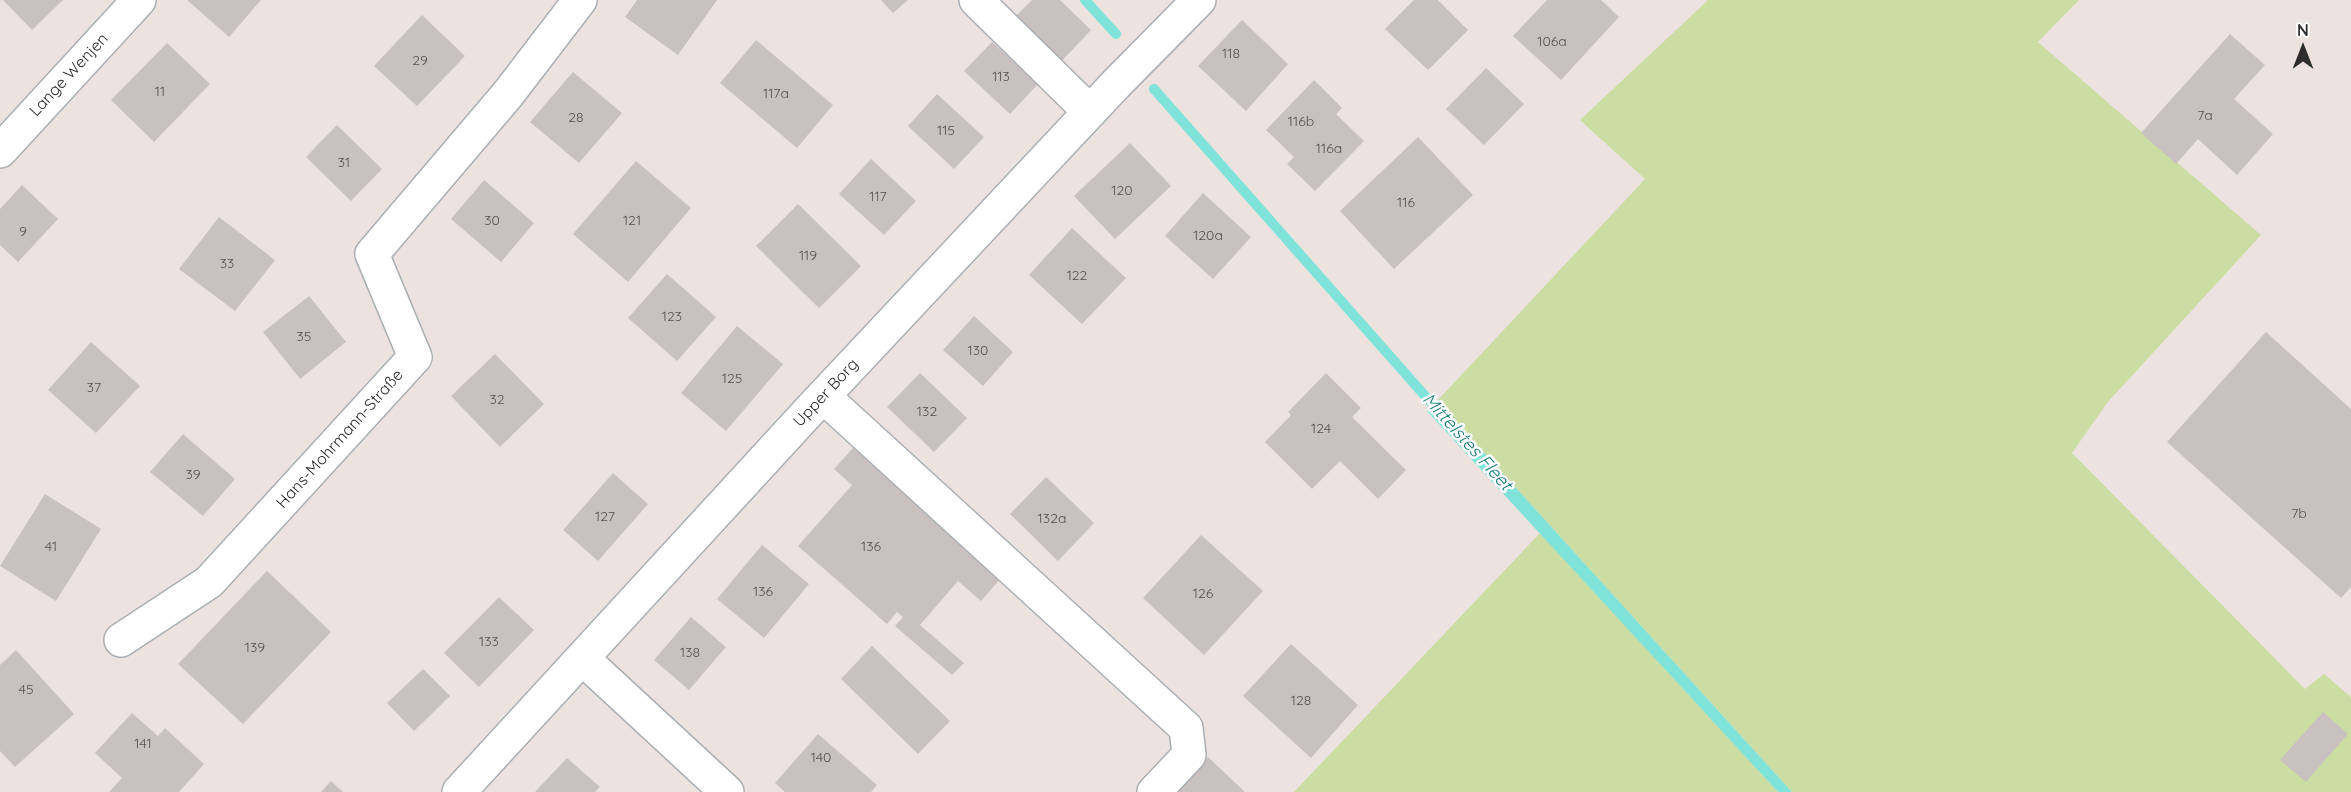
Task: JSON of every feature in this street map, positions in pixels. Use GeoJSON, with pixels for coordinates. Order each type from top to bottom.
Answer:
{"type":"FeatureCollection","features":[{"type":"Feature","properties":{"kind":"street","name":"Lange Wenjen"},"geometry":{"type":"LineString","coordinates":[[0,151],[139,0]]}},
{"type":"Feature","properties":{"kind":"street","name":"Hans-Mohrmann-Straße"},"geometry":{"type":"LineString","coordinates":[[120,640],[209,582],[415,357],[372,254],[508,94],[580,0]]}},
{"type":"Feature","properties":{"kind":"street"},"geometry":{"type":"LineString","coordinates":[[976,0],[1090,112]]}},
{"type":"Feature","properties":{"kind":"street","name":"Upper Borg"},"geometry":{"type":"LineString","coordinates":[[459,792],[823,396],[1090,112],[1199,0]]}},
{"type":"Feature","properties":{"kind":"street"},"geometry":{"type":"LineString","coordinates":[[823,396],[1186,728],[1189,755],[1154,792]]}},
{"type":"Feature","properties":{"kind":"street"},"geometry":{"type":"LineString","coordinates":[[582,658],[728,792]]}},
{"type":"Feature","properties":{"kind":"green space"},"geometry":{"type":"Polygon","coordinates":[[[1708,0],[2079,0],[2038,42],[2261,235],[2107,403],[2072,453],[2305,689],[2324,674],[2351,697],[2351,792],[1792,792],[1437,401],[1645,179],[1580,120],[1708,0]]]}},
{"type":"Feature","properties":{"kind":"green space"},"geometry":{"type":"Polygon","coordinates":[[[1540,533],[1778,792],[1294,792],[1540,533]]]}},
{"type":"Feature","properties":{"kind":"water"},"geometry":{"type":"Polygon","coordinates":[[[1437,401],[1792,792],[1778,792],[1427,411],[1437,401]]]}},
{"type":"Feature","properties":{"kind":"building"},"geometry":{"type":"Polygon","coordinates":[[[3,0],[63,0],[32,30],[3,0]]]}},
{"type":"Feature","properties":{"kind":"building"},"geometry":{"type":"Polygon","coordinates":[[[187,0],[261,0],[229,37],[187,0]]]}},
{"type":"Feature","properties":{"kind":"building"},"geometry":{"type":"Polygon","coordinates":[[[637,0],[717,0],[678,55],[625,17],[637,0]]]}},
{"type":"Feature","properties":{"kind":"building"},"geometry":{"type":"Polygon","coordinates":[[[881,0],[908,0],[893,13],[881,0]]]}},
{"type":"Feature","properties":{"kind":"building"},"geometry":{"type":"Polygon","coordinates":[[[1032,0],[1060,0],[1091,30],[1056,67],[1010,22],[1032,0]]]}},
{"type":"Feature","properties":{"kind":"building"},"geometry":{"type":"Polygon","coordinates":[[[1414,0],[1438,0],[1468,30],[1428,70],[1385,29],[1414,0]]]}},
{"type":"Feature","properties":{"kind":"building"},"geometry":{"type":"Polygon","coordinates":[[[1547,0],[1601,0],[1619,17],[1561,80],[1513,36],[1547,0]]]}},
{"type":"Feature","properties":{"kind":"building"},"geometry":{"type":"Polygon","coordinates":[[[422,15],[465,56],[417,106],[374,66],[422,15]]]}},
{"type":"Feature","properties":{"kind":"building"},"geometry":{"type":"Polygon","coordinates":[[[1242,20],[1288,64],[1246,111],[1198,66],[1242,20]]]}},
{"type":"Feature","properties":{"kind":"building"},"geometry":{"type":"Polygon","coordinates":[[[2230,34],[2265,65],[2234,99],[2273,134],[2237,175],[2198,139],[2176,164],[2141,133],[2230,34]]]}},
{"type":"Feature","properties":{"kind":"building"},"geometry":{"type":"Polygon","coordinates":[[[756,40],[833,105],[797,148],[720,83],[756,40]]]}},
{"type":"Feature","properties":{"kind":"building"},"geometry":{"type":"Polygon","coordinates":[[[992,42],[1038,84],[1010,114],[964,71],[992,42]]]}},
{"type":"Feature","properties":{"kind":"building"},"geometry":{"type":"Polygon","coordinates":[[[167,43],[210,84],[154,142],[111,100],[167,43]]]}},
{"type":"Feature","properties":{"kind":"building"},"geometry":{"type":"Polygon","coordinates":[[[1486,68],[1524,104],[1484,145],[1446,109],[1486,68]]]}},
{"type":"Feature","properties":{"kind":"building"},"geometry":{"type":"Polygon","coordinates":[[[573,72],[622,113],[579,163],[530,122],[573,72]]]}},
{"type":"Feature","properties":{"kind":"building"},"geometry":{"type":"Polygon","coordinates":[[[1314,80],[1342,108],[1336,114],[1364,141],[1315,191],[1287,164],[1294,157],[1266,130],[1314,80]]]}},
{"type":"Feature","properties":{"kind":"building"},"geometry":{"type":"Polygon","coordinates":[[[937,94],[984,137],[954,169],[908,126],[937,94]]]}},
{"type":"Feature","properties":{"kind":"building"},"geometry":{"type":"Polygon","coordinates":[[[337,125],[382,169],[351,201],[306,157],[337,125]]]}},
{"type":"Feature","properties":{"kind":"building"},"geometry":{"type":"Polygon","coordinates":[[[1418,137],[1473,195],[1394,269],[1340,211],[1418,137]]]}},
{"type":"Feature","properties":{"kind":"building"},"geometry":{"type":"Polygon","coordinates":[[[1130,143],[1171,186],[1115,239],[1074,196],[1130,143]]]}},
{"type":"Feature","properties":{"kind":"building"},"geometry":{"type":"Polygon","coordinates":[[[871,159],[916,201],[884,235],[839,194],[871,159]]]}},
{"type":"Feature","properties":{"kind":"building"},"geometry":{"type":"Polygon","coordinates":[[[636,161],[691,208],[628,282],[573,234],[636,161]]]}},
{"type":"Feature","properties":{"kind":"building"},"geometry":{"type":"Polygon","coordinates":[[[484,180],[534,223],[501,262],[451,219],[484,180]]]}},
{"type":"Feature","properties":{"kind":"building"},"geometry":{"type":"Polygon","coordinates":[[[22,185],[58,219],[18,262],[0,245],[0,209],[22,185]]]}},
{"type":"Feature","properties":{"kind":"building"},"geometry":{"type":"Polygon","coordinates":[[[1203,193],[1251,237],[1213,279],[1165,236],[1203,193]]]}},
{"type":"Feature","properties":{"kind":"building"},"geometry":{"type":"Polygon","coordinates":[[[798,204],[861,266],[819,308],[756,246],[798,204]]]}},
{"type":"Feature","properties":{"kind":"building"},"geometry":{"type":"Polygon","coordinates":[[[219,217],[275,260],[235,311],[179,269],[219,217]]]}},
{"type":"Feature","properties":{"kind":"building"},"geometry":{"type":"Polygon","coordinates":[[[1072,228],[1126,278],[1082,324],[1029,275],[1072,228]]]}},
{"type":"Feature","properties":{"kind":"building"},"geometry":{"type":"Polygon","coordinates":[[[667,274],[716,317],[677,361],[628,318],[667,274]]]}},
{"type":"Feature","properties":{"kind":"building"},"geometry":{"type":"Polygon","coordinates":[[[309,296],[346,342],[300,379],[263,332],[309,296]]]}},
{"type":"Feature","properties":{"kind":"building"},"geometry":{"type":"Polygon","coordinates":[[[974,316],[1013,352],[983,386],[943,350],[974,316]]]}},
{"type":"Feature","properties":{"kind":"building"},"geometry":{"type":"Polygon","coordinates":[[[737,326],[783,364],[726,431],[681,393],[737,326]]]}},
{"type":"Feature","properties":{"kind":"building"},"geometry":{"type":"Polygon","coordinates":[[[2266,332],[2351,409],[2351,587],[2341,598],[2167,442],[2266,332]]]}},
{"type":"Feature","properties":{"kind":"building"},"geometry":{"type":"Polygon","coordinates":[[[91,342],[140,386],[96,433],[48,390],[91,342]]]}},
{"type":"Feature","properties":{"kind":"building"},"geometry":{"type":"Polygon","coordinates":[[[495,354],[544,404],[500,447],[451,396],[495,354]]]}},
{"type":"Feature","properties":{"kind":"building"},"geometry":{"type":"Polygon","coordinates":[[[920,373],[967,418],[934,452],[887,407],[920,373]]]}},
{"type":"Feature","properties":{"kind":"building"},"geometry":{"type":"Polygon","coordinates":[[[1326,373],[1361,408],[1352,417],[1406,470],[1378,499],[1340,461],[1312,489],[1265,442],[1291,415],[1288,412],[1326,373]]]}},
{"type":"Feature","properties":{"kind":"building"},"geometry":{"type":"Polygon","coordinates":[[[183,434],[235,479],[203,516],[150,472],[183,434]]]}},
{"type":"Feature","properties":{"kind":"building"},"geometry":{"type":"Polygon","coordinates":[[[853,448],[1000,579],[981,601],[958,581],[920,625],[964,663],[952,675],[895,626],[903,617],[897,612],[887,624],[798,546],[852,485],[834,469],[853,448]]]}},
{"type":"Feature","properties":{"kind":"building"},"geometry":{"type":"Polygon","coordinates":[[[613,473],[648,504],[598,561],[563,530],[613,473]]]}},
{"type":"Feature","properties":{"kind":"building"},"geometry":{"type":"Polygon","coordinates":[[[1046,477],[1094,523],[1058,561],[1010,514],[1046,477]]]}},
{"type":"Feature","properties":{"kind":"building"},"geometry":{"type":"Polygon","coordinates":[[[45,494],[101,529],[56,601],[0,566],[45,494]]]}},
{"type":"Feature","properties":{"kind":"building"},"geometry":{"type":"Polygon","coordinates":[[[1201,535],[1263,591],[1204,655],[1143,598],[1201,535]]]}},
{"type":"Feature","properties":{"kind":"building"},"geometry":{"type":"Polygon","coordinates":[[[762,545],[809,584],[764,638],[717,599],[762,545]]]}},
{"type":"Feature","properties":{"kind":"building"},"geometry":{"type":"Polygon","coordinates":[[[267,571],[331,632],[243,724],[178,664],[267,571]]]}},
{"type":"Feature","properties":{"kind":"building"},"geometry":{"type":"Polygon","coordinates":[[[499,597],[534,630],[479,687],[444,653],[499,597]]]}},
{"type":"Feature","properties":{"kind":"building"},"geometry":{"type":"Polygon","coordinates":[[[691,617],[726,647],[689,690],[654,660],[691,617]]]}},
{"type":"Feature","properties":{"kind":"building"},"geometry":{"type":"Polygon","coordinates":[[[1291,644],[1358,705],[1311,758],[1243,696],[1291,644]]]}},
{"type":"Feature","properties":{"kind":"building"},"geometry":{"type":"Polygon","coordinates":[[[872,646],[950,721],[918,754],[841,679],[872,646]]]}},
{"type":"Feature","properties":{"kind":"building"},"geometry":{"type":"Polygon","coordinates":[[[16,650],[74,714],[15,767],[0,751],[0,665],[16,650]]]}},
{"type":"Feature","properties":{"kind":"building"},"geometry":{"type":"Polygon","coordinates":[[[423,669],[450,696],[414,731],[387,703],[423,669]]]}},
{"type":"Feature","properties":{"kind":"building"},"geometry":{"type":"Polygon","coordinates":[[[2323,712],[2348,734],[2306,782],[2280,760],[2323,712]]]}},
{"type":"Feature","properties":{"kind":"building"},"geometry":{"type":"Polygon","coordinates":[[[132,713],[158,736],[165,728],[204,764],[179,792],[109,792],[122,778],[95,753],[132,713]]]}},
{"type":"Feature","properties":{"kind":"building"},"geometry":{"type":"Polygon","coordinates":[[[818,734],[877,785],[871,792],[785,792],[775,783],[818,734]]]}},
{"type":"Feature","properties":{"kind":"building"},"geometry":{"type":"Polygon","coordinates":[[[1208,757],[1245,792],[1175,792],[1208,757]]]}},
{"type":"Feature","properties":{"kind":"building"},"geometry":{"type":"Polygon","coordinates":[[[567,758],[600,787],[595,792],[535,792],[567,758]]]}},
{"type":"Feature","properties":{"kind":"building"},"geometry":{"type":"Polygon","coordinates":[[[331,781],[343,792],[321,792],[331,781]]]}},
{"type":"Feature","properties":{"kind":"waterway","name":"Mittelstes Fleet"},"geometry":{"type":"LineString","coordinates":[[1085,0],[1116,34]]}},
{"type":"Feature","properties":{"kind":"waterway","name":"Mittelstes Fleet"},"geometry":{"type":"LineString","coordinates":[[1154,89],[1441,414]]}}]}
